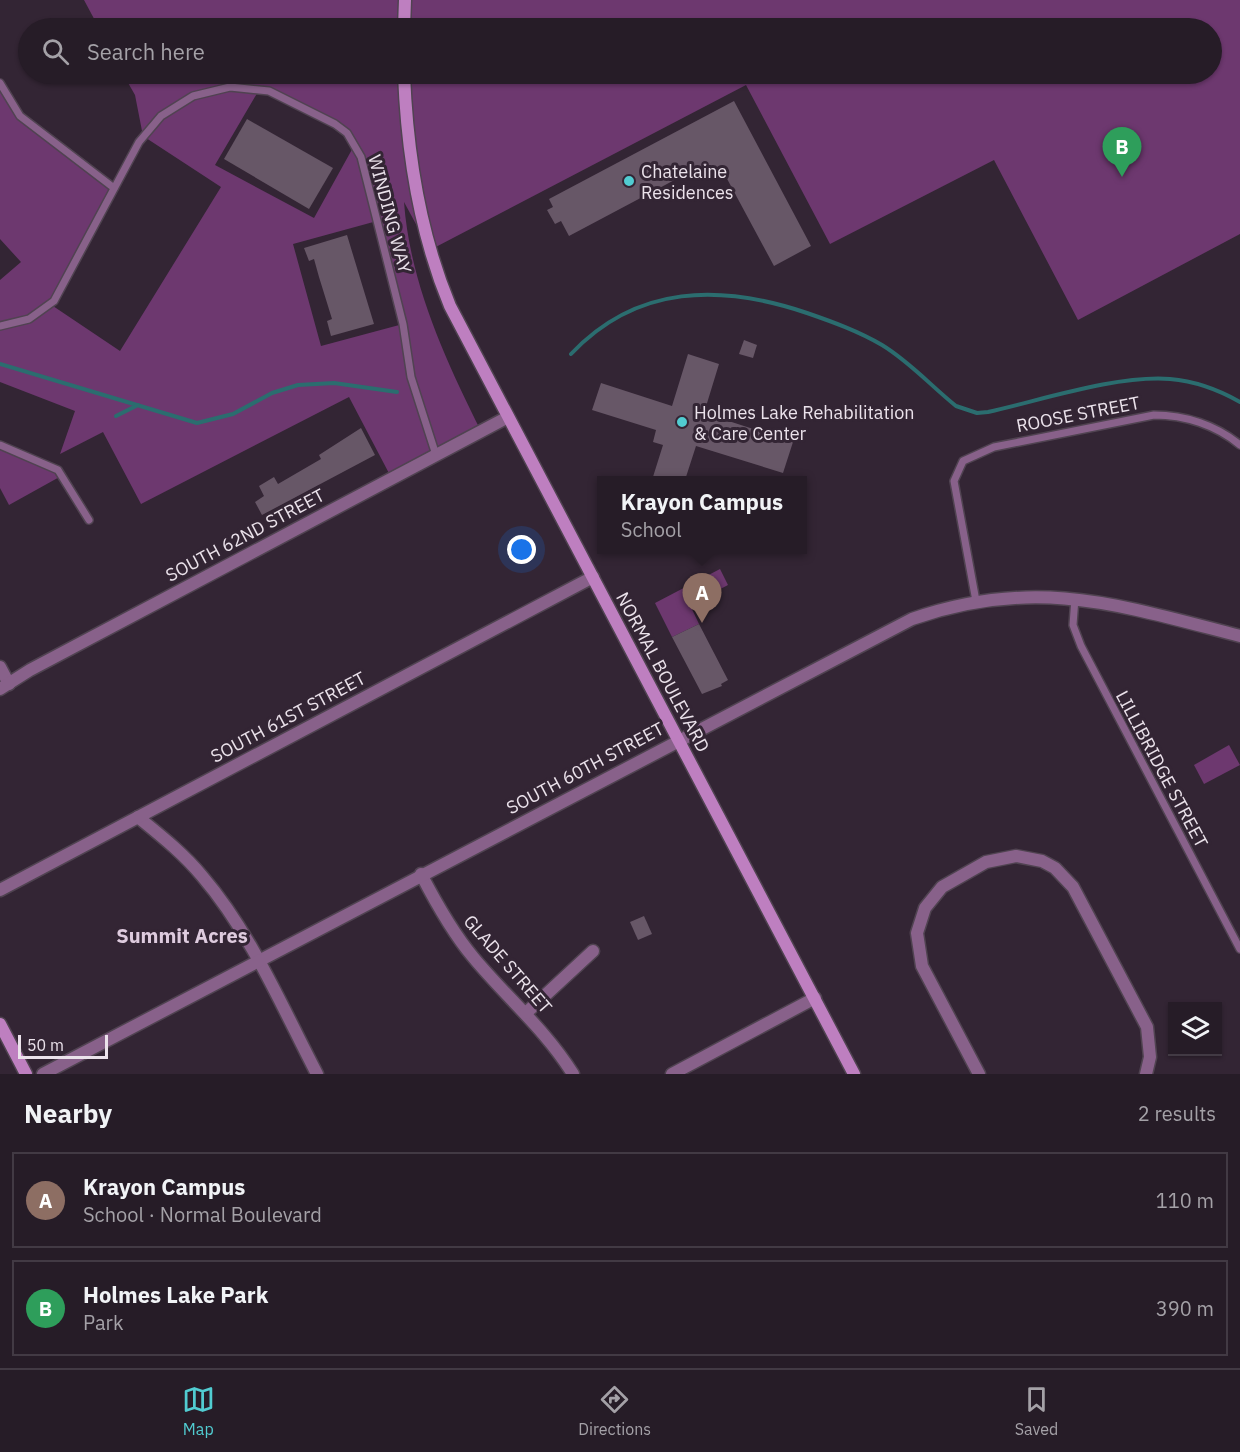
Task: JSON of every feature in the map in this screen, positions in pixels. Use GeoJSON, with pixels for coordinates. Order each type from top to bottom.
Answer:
{"type":"FeatureCollection","features":[{"type":"Feature","properties":{"kind":"main road"},"geometry":{"type":"LineString","coordinates":[[404,18],[405,0]]}},
{"type":"Feature","properties":{"kind":"main road","name":"NORMAL BOULEVARD"},"geometry":{"type":"LineString","coordinates":[[405,84],[413,162],[432,258],[450,306],[854,1074]]}},
{"type":"Feature","properties":{"kind":"main road"},"geometry":{"type":"LineString","coordinates":[[0,1024],[26,1074]]}},
{"type":"Feature","properties":{"kind":"street","name":"SOUTH 62ND STREET"},"geometry":{"type":"LineString","coordinates":[[4,686],[508,417]]}},
{"type":"Feature","properties":{"kind":"street","name":"SOUTH 61ST STREET"},"geometry":{"type":"LineString","coordinates":[[0,890],[593,577]]}},
{"type":"Feature","properties":{"kind":"street","name":"SOUTH 60TH STREET"},"geometry":{"type":"LineString","coordinates":[[43,1074],[677,739],[898,624],[928,613],[976,602],[1027,596],[1075,598],[1112,604],[1240,636]]}},
{"type":"Feature","properties":{"kind":"street"},"geometry":{"type":"LineString","coordinates":[[0,667],[4,686]]}},
{"type":"Feature","properties":{"kind":"street"},"geometry":{"type":"LineString","coordinates":[[138,817],[201,874],[236,923],[317,1074]]}},
{"type":"Feature","properties":{"kind":"street"},"geometry":{"type":"LineString","coordinates":[[979,1074],[922,966],[917,944],[921,918],[934,895],[968,872],[1001,857],[1016,856],[1042,861],[1066,878],[1143,1017],[1150,1042],[1147,1072]]}},
{"type":"Feature","properties":{"kind":"street","name":"GLADE STREET"},"geometry":{"type":"LineString","coordinates":[[421,874],[453,932],[558,1051],[573,1074]]}},
{"type":"Feature","properties":{"kind":"street"},"geometry":{"type":"LineString","coordinates":[[526,1014],[593,951]]}},
{"type":"Feature","properties":{"kind":"street"},"geometry":{"type":"LineString","coordinates":[[672,1074],[815,998]]}},
{"type":"Feature","properties":{"kind":"lane"},"geometry":{"type":"LineString","coordinates":[[0,83],[10,104],[20,116],[114,188]]}},
{"type":"Feature","properties":{"kind":"lane","name":"WINDING WAY"},"geometry":{"type":"LineString","coordinates":[[0,326],[29,319],[54,301],[139,142],[161,116],[185,100],[212,90],[240,88],[269,91],[326,119],[347,133],[361,157],[403,324],[411,377],[435,455]]}},
{"type":"Feature","properties":{"kind":"lane","name":"ROOSE STREET"},"geometry":{"type":"LineString","coordinates":[[976,602],[954,481],[958,467],[967,457],[994,447],[1141,416],[1166,415],[1191,420],[1220,432],[1240,445]]}},
{"type":"Feature","properties":{"kind":"lane"},"geometry":{"type":"LineString","coordinates":[[0,445],[58,470],[89,520]]}},
{"type":"Feature","properties":{"kind":"lane","name":"LILLIBRIDGE STREET"},"geometry":{"type":"LineString","coordinates":[[1075,598],[1073,625],[1081,646],[1240,950]]}},
{"type":"Feature","properties":{"kind":"shaded area"},"geometry":{"type":"Polygon","coordinates":[[[84,0],[1240,0],[1240,234],[1078,320],[994,160],[830,244],[746,85],[430,250],[404,202],[414,262],[431,320],[481,431],[392,479],[349,397],[141,504],[103,432],[60,454],[75,411],[0,382],[0,280],[21,262],[0,239],[0,83],[10,104],[114,188],[50,304],[120,351],[221,187],[143,136],[135,95],[129,84],[1222,84],[1222,18],[94,18],[84,0]],[[259,90],[215,165],[314,218],[355,144],[347,133],[259,90]],[[377,221],[293,244],[321,346],[403,324],[377,221]]]}},
{"type":"Feature","properties":{"kind":"shaded area"},"geometry":{"type":"Polygon","coordinates":[[[0,445],[63,475],[9,505],[0,488],[0,445]]]}},
{"type":"Feature","properties":{"kind":"shaded area"},"geometry":{"type":"Polygon","coordinates":[[[720,569],[728,585],[690,605],[699,624],[672,637],[655,603],[720,569]]]}},
{"type":"Feature","properties":{"kind":"shaded area"},"geometry":{"type":"Polygon","coordinates":[[[1229,745],[1240,765],[1204,784],[1194,765],[1229,745]]]}},
{"type":"Feature","properties":{"kind":"building","name":"Chatelaine Residences"},"geometry":{"type":"Polygon","coordinates":[[[734,101],[811,246],[774,266],[725,175],[699,167],[569,236],[561,221],[555,224],[547,210],[553,207],[549,199],[734,101]]]}},
{"type":"Feature","properties":{"kind":"building"},"geometry":{"type":"Polygon","coordinates":[[[247,119],[333,168],[309,209],[224,159],[247,119]]]}},
{"type":"Feature","properties":{"kind":"building"},"geometry":{"type":"Polygon","coordinates":[[[347,235],[374,324],[331,336],[327,321],[332,319],[314,259],[309,261],[304,248],[347,235]]]}},
{"type":"Feature","properties":{"kind":"building"},"geometry":{"type":"Polygon","coordinates":[[[744,340],[757,345],[753,358],[739,354],[744,340]]]}},
{"type":"Feature","properties":{"kind":"building","name":"Holmes Lake Rehabilitation & Care Center"},"geometry":{"type":"Polygon","coordinates":[[[688,354],[719,364],[704,413],[793,442],[783,473],[696,446],[686,476],[653,476],[663,445],[653,442],[656,430],[592,410],[601,383],[672,406],[688,354]]]}},
{"type":"Feature","properties":{"kind":"building"},"geometry":{"type":"Polygon","coordinates":[[[361,428],[375,455],[262,515],[255,502],[264,496],[259,486],[274,477],[278,484],[321,459],[319,455],[361,428]]]}},
{"type":"Feature","properties":{"kind":"building"},"geometry":{"type":"Polygon","coordinates":[[[699,624],[728,680],[721,684],[722,686],[702,694],[672,637],[699,624]]]}},
{"type":"Feature","properties":{"kind":"building"},"geometry":{"type":"Polygon","coordinates":[[[644,916],[652,934],[638,940],[630,922],[644,916]]]}},
{"type":"Feature","properties":{"kind":"waterway"},"geometry":{"type":"LineString","coordinates":[[571,354],[597,331],[624,314],[652,303],[682,296],[743,297],[807,313],[855,331],[873,340],[911,366],[956,406],[977,413],[1103,385],[1149,379],[1170,379],[1197,384],[1240,402]]}},
{"type":"Feature","properties":{"kind":"waterway"},"geometry":{"type":"LineString","coordinates":[[0,364],[197,423],[233,414],[272,393],[298,385],[334,383],[397,392]]}},
{"type":"Feature","properties":{"kind":"waterway"},"geometry":{"type":"LineString","coordinates":[[116,416],[138,405]]}},
{"type":"Feature","properties":{"kind":"place","name":"Holmes Lake Park"},"geometry":{"type":"Point","coordinates":[1122,177]}},
{"type":"Feature","properties":{"kind":"place","name":"Chatelaine Residences"},"geometry":{"type":"Point","coordinates":[629,181]}},
{"type":"Feature","properties":{"kind":"place","name":"Holmes Lake Rehabilitation & Care Center"},"geometry":{"type":"Point","coordinates":[682,422]}},
{"type":"Feature","properties":{"kind":"place","name":"Krayon Campus"},"geometry":{"type":"Point","coordinates":[702,623]}},
{"type":"Feature","properties":{"kind":"district","name":"Summit Acres"},"geometry":{"type":"Point","coordinates":[182,935]}}]}
